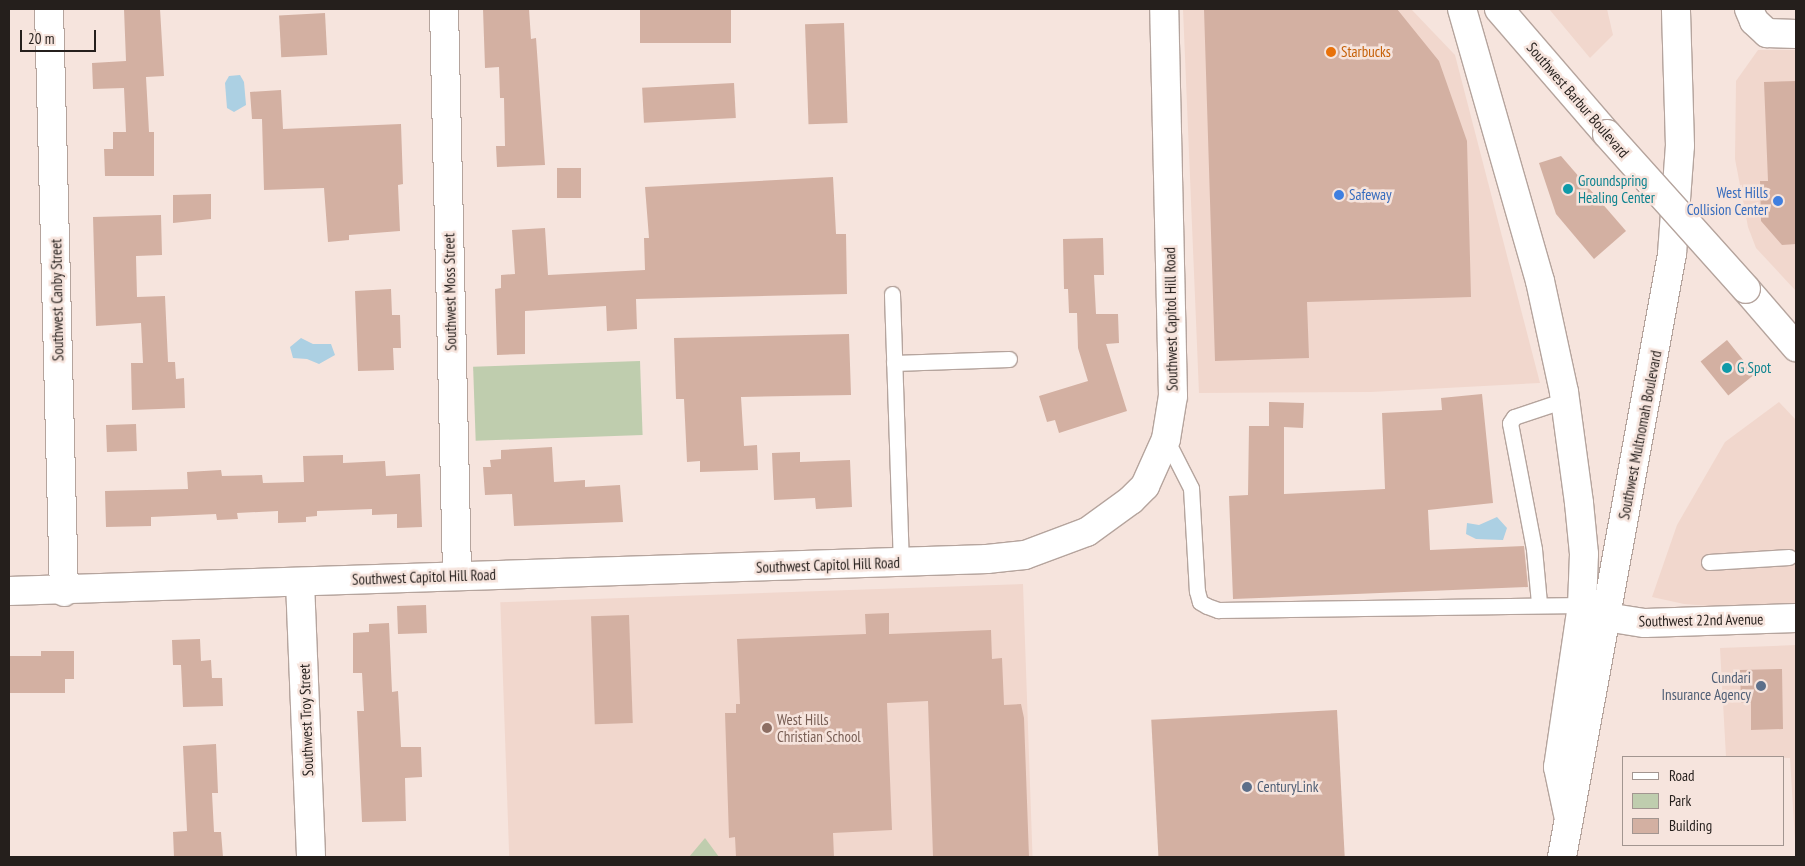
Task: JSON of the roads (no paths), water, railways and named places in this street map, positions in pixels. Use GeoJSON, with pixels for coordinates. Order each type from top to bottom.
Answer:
{"type":"FeatureCollection","features":[{"type":"Feature","properties":{"kind":"street","name":"Southwest Canby Street"},"geometry":{"type":"LineString","coordinates":[[49,9],[64,592]]}},
{"type":"Feature","properties":{"kind":"street","name":"Southwest Moss Street"},"geometry":{"type":"LineString","coordinates":[[444,9],[457,575]]}},
{"type":"Feature","properties":{"kind":"street","name":"Southwest Capitol Hill Road"},"geometry":{"type":"LineString","coordinates":[[9,592],[64,592],[457,575],[901,562],[1025,555],[1067,542],[1105,521],[1131,500],[1153,472],[1166,439],[1174,379],[1164,9]]}},
{"type":"Feature","properties":{"kind":"street"},"geometry":{"type":"LineString","coordinates":[[1462,9],[1523,217],[1551,329],[1565,400],[1584,554],[1582,605],[1558,767],[1569,819]]}},
{"type":"Feature","properties":{"kind":"street","name":"Southwest Barbur Boulevard"},"geometry":{"type":"LineString","coordinates":[[1499,9],[1606,134],[1796,347]]}},
{"type":"Feature","properties":{"kind":"street","name":"Southwest Multnomah Boulevard"},"geometry":{"type":"LineString","coordinates":[[1562,857],[1672,254],[1680,146],[1676,9]]}},
{"type":"Feature","properties":{"kind":"street"},"geometry":{"type":"LineString","coordinates":[[1754,18],[1775,35],[1796,34]]}},
{"type":"Feature","properties":{"kind":"street","name":"Southwest Troy Street"},"geometry":{"type":"LineString","coordinates":[[300,582],[311,857]]}},
{"type":"Feature","properties":{"kind":"street","name":"Southwest 22nd Avenue"},"geometry":{"type":"LineString","coordinates":[[1606,617],[1645,623],[1796,618]]}},
{"type":"Feature","properties":{"kind":"lane"},"geometry":{"type":"LineString","coordinates":[[892,294],[901,562]]}},
{"type":"Feature","properties":{"kind":"lane"},"geometry":{"type":"LineString","coordinates":[[894,363],[1009,359]]}},
{"type":"Feature","properties":{"kind":"lane"},"geometry":{"type":"LineString","coordinates":[[1539,603],[1534,550],[1510,423],[1514,417],[1565,400]]}},
{"type":"Feature","properties":{"kind":"lane"},"geometry":{"type":"LineString","coordinates":[[1166,439],[1191,488],[1200,602],[1218,610],[1539,603],[1582,605]]}},
{"type":"Feature","properties":{"kind":"lane"},"geometry":{"type":"LineString","coordinates":[[1709,562],[1789,557]]}},
{"type":"Feature","properties":{"kind":"water"},"geometry":{"type":"Polygon","coordinates":[[[240,75],[244,82],[246,105],[234,112],[227,108],[225,83],[229,76],[240,75]]]}},
{"type":"Feature","properties":{"kind":"water"},"geometry":{"type":"Polygon","coordinates":[[[301,338],[313,344],[331,344],[335,355],[319,364],[307,359],[293,358],[290,347],[301,338]]]}},
{"type":"Feature","properties":{"kind":"water"},"geometry":{"type":"Polygon","coordinates":[[[1497,517],[1507,528],[1503,540],[1476,539],[1466,534],[1467,523],[1479,525],[1497,517]]]}},
{"type":"Feature","properties":{"kind":"place","name":"Starbucks"},"geometry":{"type":"Point","coordinates":[1331,52]}},
{"type":"Feature","properties":{"kind":"place","name":"Groundspring Healing Center"},"geometry":{"type":"Point","coordinates":[1568,189]}},
{"type":"Feature","properties":{"kind":"place","name":"Safeway"},"geometry":{"type":"Point","coordinates":[1339,195]}},
{"type":"Feature","properties":{"kind":"place","name":"West Hills Collision Center"},"geometry":{"type":"Point","coordinates":[1778,201]}},
{"type":"Feature","properties":{"kind":"place","name":"G Spot"},"geometry":{"type":"Point","coordinates":[1727,368]}},
{"type":"Feature","properties":{"kind":"place","name":"Cundari Insurance Agency"},"geometry":{"type":"Point","coordinates":[1761,686]}},
{"type":"Feature","properties":{"kind":"place","name":"West Hills Christian School"},"geometry":{"type":"Point","coordinates":[767,728]}},
{"type":"Feature","properties":{"kind":"place","name":"CenturyLink"},"geometry":{"type":"Point","coordinates":[1247,787]}}]}
